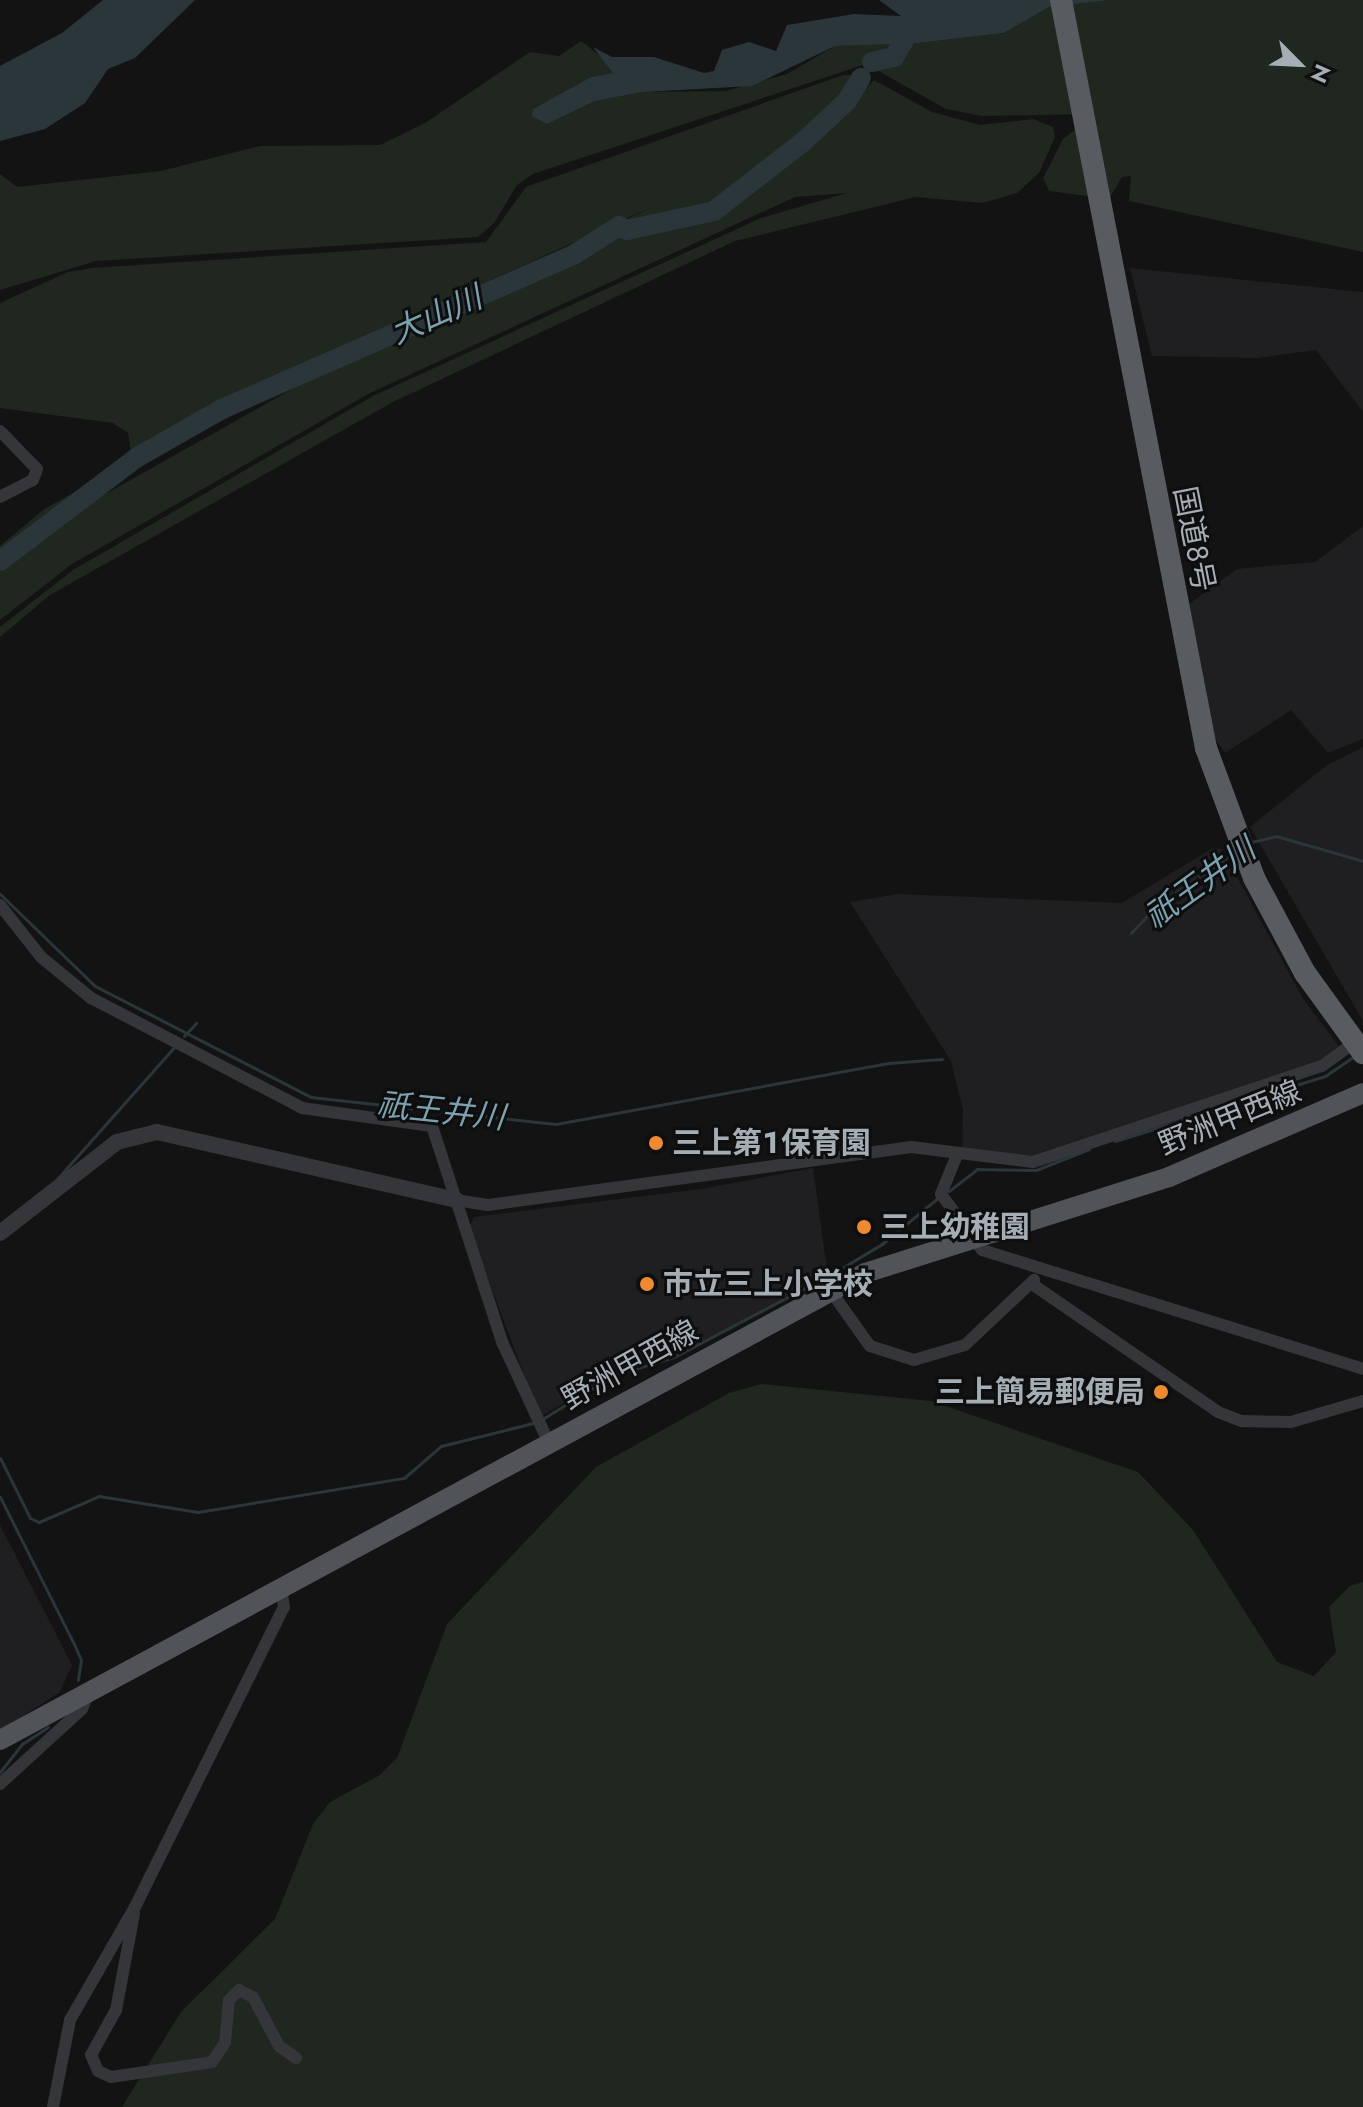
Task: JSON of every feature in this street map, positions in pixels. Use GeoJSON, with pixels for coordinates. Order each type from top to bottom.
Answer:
{"type":"FeatureCollection","features":[{"type":"Feature","properties":{"kind":"highway","name":"国道8号"},"geometry":{"type":"LineString","coordinates":[[1061,0],[1206,748],[1237,842],[1300,975],[1358,1048]]}},
{"type":"Feature","properties":{"kind":"main road","name":"野洲甲西線"},"geometry":{"type":"LineString","coordinates":[[0,1740],[830,1290],[975,1238],[1169,1177],[1363,1093]]}},
{"type":"Feature","properties":{"kind":"street"},"geometry":{"type":"LineString","coordinates":[[0,431],[37,469],[33,480],[0,497]]}},
{"type":"Feature","properties":{"kind":"street"},"geometry":{"type":"LineString","coordinates":[[0,905],[41,957],[91,998],[302,1108],[432,1126],[503,1344],[549,1443]]}},
{"type":"Feature","properties":{"kind":"street"},"geometry":{"type":"LineString","coordinates":[[0,1233],[117,1142],[157,1132],[488,1205],[911,1147],[1033,1162],[1322,1066],[1358,1048]]}},
{"type":"Feature","properties":{"kind":"street"},"geometry":{"type":"LineString","coordinates":[[957,1155],[941,1194],[982,1250],[1037,1270],[1363,1369]]}},
{"type":"Feature","properties":{"kind":"street"},"geometry":{"type":"LineString","coordinates":[[830,1290],[870,1346],[914,1360],[965,1345],[1032,1284],[1037,1270]]}},
{"type":"Feature","properties":{"kind":"street"},"geometry":{"type":"LineString","coordinates":[[1032,1284],[1218,1412],[1242,1421],[1291,1422],[1363,1401]]}},
{"type":"Feature","properties":{"kind":"street"},"geometry":{"type":"LineString","coordinates":[[53,2107],[70,2020],[135,1907],[284,1607],[281,1588]]}},
{"type":"Feature","properties":{"kind":"street"},"geometry":{"type":"LineString","coordinates":[[0,1784],[82,1709],[88,1694]]}},
{"type":"Feature","properties":{"kind":"street"},"geometry":{"type":"LineString","coordinates":[[135,1907],[116,2010],[91,2055],[98,2071],[111,2077],[212,2062],[225,2043],[229,2000],[239,1990],[253,1997],[279,2046],[296,2058]]}},
{"type":"Feature","properties":{"kind":"shaded area"},"geometry":{"type":"Polygon","coordinates":[[[103,0],[195,0],[135,58],[108,69],[85,103],[45,129],[0,141],[0,66],[62,33],[103,0]]]}},
{"type":"Feature","properties":{"kind":"shaded area"},"geometry":{"type":"Polygon","coordinates":[[[879,0],[1111,0],[1049,7],[1004,33],[901,45],[882,67],[878,61],[894,44],[835,46],[752,86],[643,92],[595,101],[547,124],[532,116],[533,109],[591,77],[613,73],[593,47],[612,57],[654,57],[704,73],[714,71],[722,50],[749,42],[776,51],[787,25],[854,14],[901,16],[879,0]]]}},
{"type":"Feature","properties":{"kind":"shaded area"},"geometry":{"type":"Polygon","coordinates":[[[1111,0],[1363,0],[1363,252],[1129,201],[1131,176],[1122,177],[1109,199],[1049,191],[1043,178],[1063,139],[1096,114],[982,116],[946,109],[866,64],[533,174],[517,185],[494,223],[478,237],[96,261],[0,290],[0,174],[17,187],[161,171],[260,146],[380,145],[425,123],[530,52],[559,56],[581,41],[614,66],[614,73],[591,77],[533,109],[547,124],[595,101],[643,92],[725,91],[787,74],[835,46],[894,43],[888,57],[870,60],[882,67],[901,45],[1004,33],[1049,7],[1111,0]]]}},
{"type":"Feature","properties":{"kind":"shaded area"},"geometry":{"type":"Polygon","coordinates":[[[843,75],[857,75],[845,92],[858,97],[874,80],[932,112],[980,125],[1033,119],[1053,127],[1055,137],[1039,173],[1017,193],[982,203],[916,197],[735,241],[393,402],[50,595],[0,637],[0,627],[73,570],[373,396],[761,218],[847,193],[795,197],[370,393],[72,564],[0,620],[0,565],[77,510],[401,328],[656,205],[348,345],[53,514],[0,554],[0,546],[43,510],[125,463],[131,451],[128,433],[113,423],[0,408],[0,303],[68,272],[91,268],[486,242],[526,187],[843,75]]]}},
{"type":"Feature","properties":{"kind":"shaded area"},"geometry":{"type":"Polygon","coordinates":[[[1130,268],[1363,292],[1363,412],[1316,350],[1258,358],[1152,356],[1130,268]]]}},
{"type":"Feature","properties":{"kind":"shaded area"},"geometry":{"type":"Polygon","coordinates":[[[1363,526],[1363,739],[1328,753],[1291,710],[1225,753],[1213,735],[1186,606],[1237,569],[1315,562],[1363,526]]]}},
{"type":"Feature","properties":{"kind":"shaded area"},"geometry":{"type":"Polygon","coordinates":[[[1363,747],[1363,1021],[1250,827],[1327,765],[1363,747]]]}},
{"type":"Feature","properties":{"kind":"shaded area"},"geometry":{"type":"Polygon","coordinates":[[[1213,848],[1222,849],[1302,997],[1340,1048],[1315,1064],[1044,1156],[962,1154],[963,1109],[951,1061],[850,902],[898,894],[1122,903],[1213,848]]]}},
{"type":"Feature","properties":{"kind":"shaded area"},"geometry":{"type":"Polygon","coordinates":[[[813,1168],[828,1277],[676,1358],[616,1372],[540,1417],[469,1228],[474,1217],[701,1189],[813,1168]]]}},
{"type":"Feature","properties":{"kind":"shaded area"},"geometry":{"type":"Polygon","coordinates":[[[761,1384],[931,1401],[1138,1472],[1193,1530],[1277,1662],[1314,1676],[1336,1652],[1329,1607],[1350,1586],[1363,1582],[1363,2107],[122,2107],[181,2012],[275,1919],[313,1824],[330,1802],[380,1775],[397,1758],[447,1624],[596,1467],[729,1393],[761,1384]]]}},
{"type":"Feature","properties":{"kind":"shaded area"},"geometry":{"type":"Polygon","coordinates":[[[0,1525],[72,1665],[60,1692],[0,1731],[0,1525]]]}},
{"type":"Feature","properties":{"kind":"waterway","name":"大山川"},"geometry":{"type":"LineString","coordinates":[[872,62],[894,57],[910,30]]}},
{"type":"Feature","properties":{"kind":"waterway","name":"大山川"},"geometry":{"type":"LineString","coordinates":[[0,561],[136,458],[222,409],[575,254],[619,226],[627,230],[714,211],[803,142],[847,101],[861,78]]}},
{"type":"Feature","properties":{"kind":"waterway","name":"祇王井川"},"geometry":{"type":"LineString","coordinates":[[1251,842],[1276,836],[1363,861]]}},
{"type":"Feature","properties":{"kind":"waterway","name":"祇王井川"},"geometry":{"type":"LineString","coordinates":[[1131,933],[1155,907],[1234,853]]}},
{"type":"Feature","properties":{"kind":"waterway","name":"祇王井川"},"geometry":{"type":"LineString","coordinates":[[0,894],[95,986],[311,1097],[556,1124],[889,1063],[942,1059]]}},
{"type":"Feature","properties":{"kind":"waterway"},"geometry":{"type":"LineString","coordinates":[[184,1036],[196,1023]]}},
{"type":"Feature","properties":{"kind":"waterway"},"geometry":{"type":"LineString","coordinates":[[57,1179],[174,1047]]}},
{"type":"Feature","properties":{"kind":"waterway"},"geometry":{"type":"LineString","coordinates":[[1115,1141],[1325,1076],[1356,1055]]}},
{"type":"Feature","properties":{"kind":"waterway"},"geometry":{"type":"LineString","coordinates":[[949,1191],[977,1169],[1036,1170],[1089,1149]]}},
{"type":"Feature","properties":{"kind":"waterway"},"geometry":{"type":"LineString","coordinates":[[544,1418],[614,1375],[674,1357],[835,1272],[882,1244],[939,1197]]}},
{"type":"Feature","properties":{"kind":"waterway"},"geometry":{"type":"LineString","coordinates":[[0,1458],[30,1518],[39,1522],[99,1496],[198,1512],[404,1478],[441,1446],[537,1422]]}},
{"type":"Feature","properties":{"kind":"waterway"},"geometry":{"type":"LineString","coordinates":[[0,1497],[81,1660],[78,1680]]}},
{"type":"Feature","properties":{"kind":"waterway"},"geometry":{"type":"LineString","coordinates":[[0,1772],[22,1744],[48,1727]]}},
{"type":"Feature","properties":{"kind":"place","name":"三上第１保育園"},"geometry":{"type":"Point","coordinates":[656,1143]}},
{"type":"Feature","properties":{"kind":"place","name":"三上幼稚園"},"geometry":{"type":"Point","coordinates":[864,1227]}},
{"type":"Feature","properties":{"kind":"place","name":"市立三上小学校"},"geometry":{"type":"Point","coordinates":[647,1284]}},
{"type":"Feature","properties":{"kind":"place","name":"三上簡易郵便局"},"geometry":{"type":"Point","coordinates":[1161,1392]}}]}
